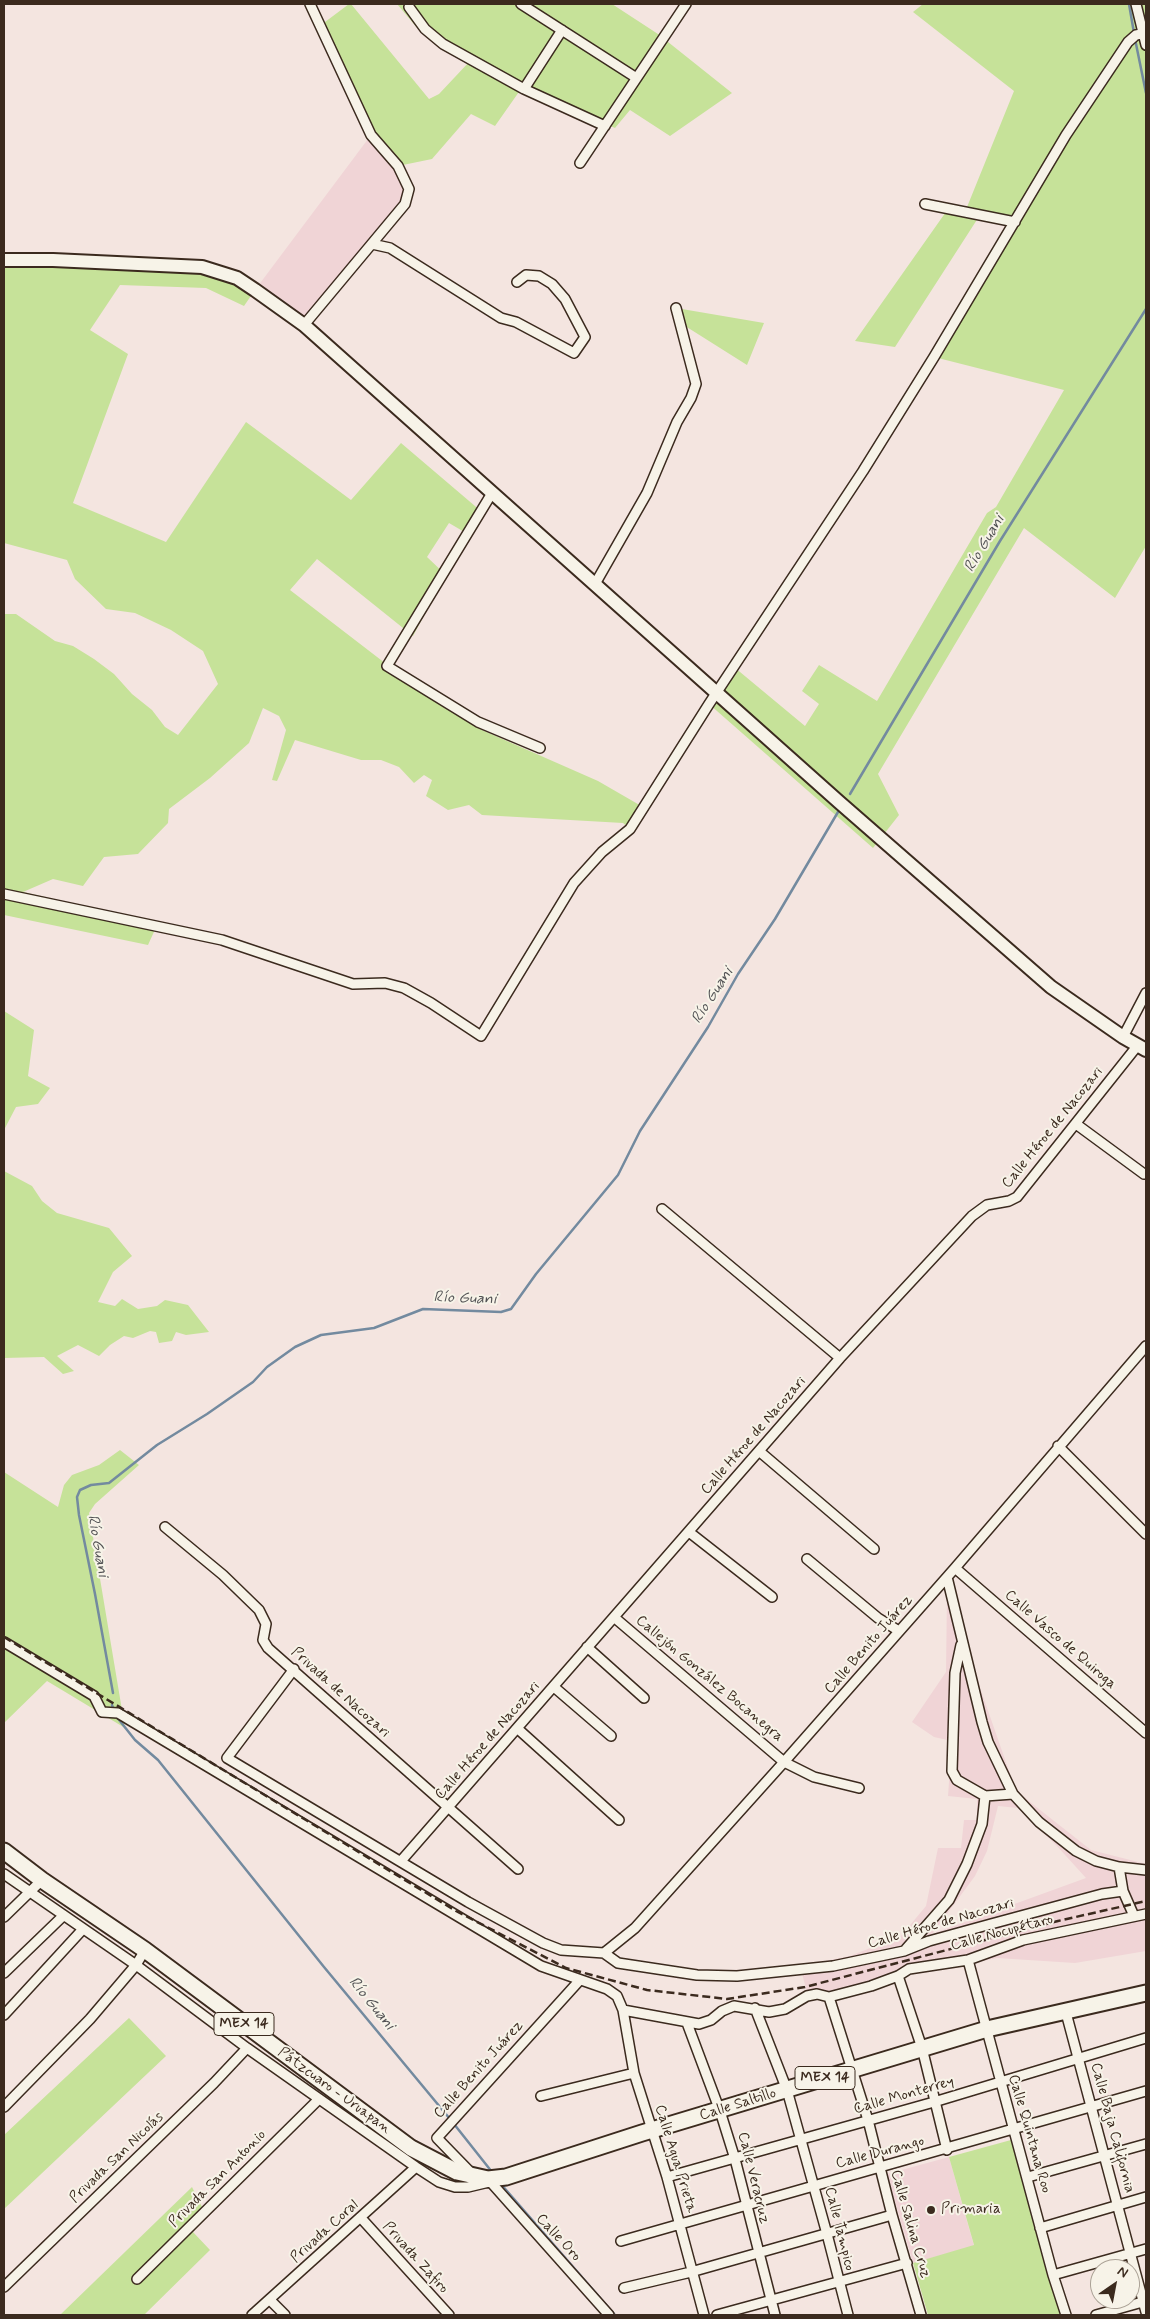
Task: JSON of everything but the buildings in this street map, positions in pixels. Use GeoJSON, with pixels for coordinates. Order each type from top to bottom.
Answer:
{"type":"FeatureCollection","features":[{"type":"Feature","properties":{"kind":"main road"},"geometry":{"type":"LineString","coordinates":[[4,260],[54,260],[202,267],[237,278],[304,325],[1051,987],[1123,1037],[1142,1047]]}},
{"type":"Feature","properties":{"kind":"main road","name":"Pátzcuaro - Uruapan"},"geometry":{"type":"LineString","coordinates":[[4,1851],[42,1880],[144,1950],[410,2148],[439,2164],[490,2179]]}},
{"type":"Feature","properties":{"kind":"main road","name":"Calle Saltillo"},"geometry":{"type":"LineString","coordinates":[[490,2179],[720,2111],[986,2028],[1146,1993]]}},
{"type":"Feature","properties":{"kind":"street"},"geometry":{"type":"LineString","coordinates":[[304,325],[405,204],[409,189],[398,166],[371,135],[310,4]]}},
{"type":"Feature","properties":{"kind":"street"},"geometry":{"type":"LineString","coordinates":[[521,4],[635,77]]}},
{"type":"Feature","properties":{"kind":"street"},"geometry":{"type":"LineString","coordinates":[[580,163],[635,77],[686,4]]}},
{"type":"Feature","properties":{"kind":"street"},"geometry":{"type":"LineString","coordinates":[[1136,4],[1141,34],[1146,46]]}},
{"type":"Feature","properties":{"kind":"street"},"geometry":{"type":"LineString","coordinates":[[409,7],[425,29],[443,44],[524,89],[605,126]]}},
{"type":"Feature","properties":{"kind":"street"},"geometry":{"type":"LineString","coordinates":[[524,89],[562,30]]}},
{"type":"Feature","properties":{"kind":"street"},"geometry":{"type":"LineString","coordinates":[[4,894],[222,940],[353,984],[385,983],[404,988],[431,1003],[481,1036],[574,884],[602,852],[630,829],[863,472],[1066,135],[1128,42],[1141,34]]}},
{"type":"Feature","properties":{"kind":"street"},"geometry":{"type":"LineString","coordinates":[[925,204],[1015,222]]}},
{"type":"Feature","properties":{"kind":"street"},"geometry":{"type":"LineString","coordinates":[[372,244],[390,248],[502,318],[516,322],[574,353],[585,337],[565,299],[552,284],[539,276],[526,275],[516,282]]}},
{"type":"Feature","properties":{"kind":"street"},"geometry":{"type":"LineString","coordinates":[[595,584],[647,493],[677,422],[691,398],[696,384],[676,308]]}},
{"type":"Feature","properties":{"kind":"street"},"geometry":{"type":"LineString","coordinates":[[492,493],[387,666],[478,722],[540,748]]}},
{"type":"Feature","properties":{"kind":"street"},"geometry":{"type":"LineString","coordinates":[[1123,1037],[1146,993]]}},
{"type":"Feature","properties":{"kind":"street","name":"Calle Héroe de Nacozari"},"geometry":{"type":"LineString","coordinates":[[401,1861],[840,1358],[972,1216],[987,1205],[1009,1201],[1017,1197],[1142,1047]]}},
{"type":"Feature","properties":{"kind":"street"},"geometry":{"type":"LineString","coordinates":[[1076,1124],[1144,1174]]}},
{"type":"Feature","properties":{"kind":"street"},"geometry":{"type":"LineString","coordinates":[[662,1209],[840,1358]]}},
{"type":"Feature","properties":{"kind":"street","name":"Calle Benito Juárez"},"geometry":{"type":"LineString","coordinates":[[604,1953],[635,1928],[784,1762],[955,1568],[1146,1346]]}},
{"type":"Feature","properties":{"kind":"street"},"geometry":{"type":"LineString","coordinates":[[1058,1446],[1146,1534]]}},
{"type":"Feature","properties":{"kind":"street"},"geometry":{"type":"LineString","coordinates":[[760,1451],[874,1549]]}},
{"type":"Feature","properties":{"kind":"street","name":"Privada de Nacozari"},"geometry":{"type":"LineString","coordinates":[[165,1527],[223,1575],[259,1610],[266,1624],[263,1640],[268,1648],[518,1869]]}},
{"type":"Feature","properties":{"kind":"street"},"geometry":{"type":"LineString","coordinates":[[689,1532],[772,1597]]}},
{"type":"Feature","properties":{"kind":"street"},"geometry":{"type":"LineString","coordinates":[[807,1559],[878,1618],[899,1632]]}},
{"type":"Feature","properties":{"kind":"street","name":"Calle Vasco de Quiroga"},"geometry":{"type":"LineString","coordinates":[[955,1568],[1146,1733]]}},
{"type":"Feature","properties":{"kind":"street"},"geometry":{"type":"LineString","coordinates":[[947,1577],[961,1642],[986,1735],[1013,1794],[1039,1822],[1076,1851],[1119,1867],[1146,1870]]}},
{"type":"Feature","properties":{"kind":"street","name":"Callejón González Bocanegra"},"geometry":{"type":"LineString","coordinates":[[615,1618],[784,1762],[814,1777],[859,1788]]}},
{"type":"Feature","properties":{"kind":"street"},"geometry":{"type":"LineString","coordinates":[[4,1642],[94,1696],[100,1709],[107,1713],[118,1713],[541,1966],[607,1990],[616,1996],[623,2010]]}},
{"type":"Feature","properties":{"kind":"street"},"geometry":{"type":"LineString","coordinates":[[961,1642],[955,1673],[952,1770],[957,1780],[985,1796],[1013,1794]]}},
{"type":"Feature","properties":{"kind":"street"},"geometry":{"type":"LineString","coordinates":[[587,1648],[644,1698]]}},
{"type":"Feature","properties":{"kind":"street","name":"Calle Héroe de Nacozari"},"geometry":{"type":"LineString","coordinates":[[294,1670],[226,1758],[468,1902],[543,1943],[561,1950],[604,1953],[618,1963],[659,1971],[697,1975],[737,1976],[833,1966],[904,1951],[929,1941],[991,1924],[1102,1894],[1123,1891]]}},
{"type":"Feature","properties":{"kind":"street"},"geometry":{"type":"LineString","coordinates":[[554,1686],[611,1736]]}},
{"type":"Feature","properties":{"kind":"street"},"geometry":{"type":"LineString","coordinates":[[518,1729],[619,1820]]}},
{"type":"Feature","properties":{"kind":"street"},"geometry":{"type":"LineString","coordinates":[[904,1951],[943,1907],[953,1891],[967,1864],[982,1824],[985,1796]]}},
{"type":"Feature","properties":{"kind":"street"},"geometry":{"type":"LineString","coordinates":[[1119,1867],[1123,1891],[1134,1916]]}},
{"type":"Feature","properties":{"kind":"street"},"geometry":{"type":"LineString","coordinates":[[4,1874],[136,1965],[248,2048],[416,2167],[440,2182],[455,2187],[468,2187],[490,2179]]}},
{"type":"Feature","properties":{"kind":"street"},"geometry":{"type":"LineString","coordinates":[[4,1917],[42,1880]]}},
{"type":"Feature","properties":{"kind":"street","name":"Calle Nocupétaro"},"geometry":{"type":"LineString","coordinates":[[623,2010],[699,2024],[711,2020],[734,2006],[755,2008],[769,2012],[785,2009],[807,1996],[817,1994],[829,1997],[871,1986],[898,1976],[908,1969],[968,1960],[1023,1940],[1146,1914]]}},
{"type":"Feature","properties":{"kind":"street"},"geometry":{"type":"LineString","coordinates":[[4,1973],[63,1916]]}},
{"type":"Feature","properties":{"kind":"street"},"geometry":{"type":"LineString","coordinates":[[4,2015],[83,1929]]}},
{"type":"Feature","properties":{"kind":"street"},"geometry":{"type":"LineString","coordinates":[[4,2107],[90,2019],[136,1965],[144,1950]]}},
{"type":"Feature","properties":{"kind":"street","name":"Calle Quintana Roo"},"geometry":{"type":"LineString","coordinates":[[968,1960],[1000,2082],[1028,2176],[1040,2228],[1066,2315]]}},
{"type":"Feature","properties":{"kind":"street"},"geometry":{"type":"LineString","coordinates":[[898,1976],[922,2048],[947,2150]]}},
{"type":"Feature","properties":{"kind":"street","name":"Calle Benito Juárez"},"geometry":{"type":"LineString","coordinates":[[490,2179],[437,2138],[454,2116],[579,1981]]}},
{"type":"Feature","properties":{"kind":"street","name":"Calle Salina Cruz"},"geometry":{"type":"LineString","coordinates":[[829,1997],[868,2120],[892,2215],[921,2315]]}},
{"type":"Feature","properties":{"kind":"street","name":"Calle Tampico"},"geometry":{"type":"LineString","coordinates":[[755,2008],[786,2090],[848,2315]]}},
{"type":"Feature","properties":{"kind":"street","name":"Calle Baja California"},"geometry":{"type":"LineString","coordinates":[[1066,2009],[1130,2253],[1145,2302],[1146,2312]]}},
{"type":"Feature","properties":{"kind":"street","name":"Calle Agua Prieta"},"geometry":{"type":"LineString","coordinates":[[623,2010],[634,2073],[668,2177],[691,2272],[704,2315]]}},
{"type":"Feature","properties":{"kind":"street","name":"Calle Veracruz"},"geometry":{"type":"LineString","coordinates":[[686,2023],[720,2111],[736,2159],[746,2206],[775,2315]]}},
{"type":"Feature","properties":{"kind":"street","name":"Calle Monterrey"},"geometry":{"type":"LineString","coordinates":[[668,2177],[934,2102],[1146,2038]]}},
{"type":"Feature","properties":{"kind":"street","name":"Privada San Nicolás"},"geometry":{"type":"LineString","coordinates":[[4,2287],[214,2084],[248,2048]]}},
{"type":"Feature","properties":{"kind":"street"},"geometry":{"type":"LineString","coordinates":[[541,2096],[634,2073]]}},
{"type":"Feature","properties":{"kind":"street","name":"Calle Durango"},"geometry":{"type":"LineString","coordinates":[[621,2241],[1146,2092]]}},
{"type":"Feature","properties":{"kind":"street","name":"Privada San Antonio"},"geometry":{"type":"LineString","coordinates":[[136,2279],[319,2099]]}},
{"type":"Feature","properties":{"kind":"street"},"geometry":{"type":"LineString","coordinates":[[1028,2176],[1146,2144]]}},
{"type":"Feature","properties":{"kind":"street","name":"Privada Coral"},"geometry":{"type":"LineString","coordinates":[[252,2315],[416,2167]]}},
{"type":"Feature","properties":{"kind":"street","name":"Calle Oro"},"geometry":{"type":"LineString","coordinates":[[490,2179],[609,2315]]}},
{"type":"Feature","properties":{"kind":"street"},"geometry":{"type":"LineString","coordinates":[[1040,2228],[1146,2196]]}},
{"type":"Feature","properties":{"kind":"street"},"geometry":{"type":"LineString","coordinates":[[624,2288],[691,2272],[892,2215]]}},
{"type":"Feature","properties":{"kind":"street","name":"Privada Zafiro"},"geometry":{"type":"LineString","coordinates":[[361,2218],[449,2315]]}},
{"type":"Feature","properties":{"kind":"street"},"geometry":{"type":"LineString","coordinates":[[1053,2275],[1146,2249]]}},
{"type":"Feature","properties":{"kind":"street"},"geometry":{"type":"LineString","coordinates":[[717,2315],[771,2302],[907,2263]]}},
{"type":"Feature","properties":{"kind":"street"},"geometry":{"type":"LineString","coordinates":[[270,2300],[285,2315]]}},
{"type":"Feature","properties":{"kind":"street"},"geometry":{"type":"LineString","coordinates":[[1096,2315],[1145,2302]]}},
{"type":"Feature","properties":{"kind":"shaded area"},"geometry":{"type":"Polygon","coordinates":[[[371,135],[409,189],[405,204],[304,325],[255,290],[371,135]]]}},
{"type":"Feature","properties":{"kind":"shaded area"},"geometry":{"type":"Polygon","coordinates":[[[947,1593],[1016,1791],[1091,1850],[1146,1864],[1146,1951],[1075,1963],[997,1958],[957,1966],[895,1973],[836,1991],[807,1992],[800,1966],[850,1956],[901,1936],[926,1906],[938,1848],[961,1848],[964,1820],[977,1820],[977,1799],[948,1796],[952,1741],[934,1737],[912,1722],[946,1672],[947,1593]],[[998,1806],[987,1851],[975,1876],[932,1934],[1086,1878],[1018,1808],[998,1806]]]}},
{"type":"Feature","properties":{"kind":"shaded area","name":"Primaria"},"geometry":{"type":"Polygon","coordinates":[[[949,2157],[974,2246],[913,2263],[887,2174],[949,2157]]]}},
{"type":"Feature","properties":{"kind":"green space"},"geometry":{"type":"Polygon","coordinates":[[[351,4],[429,99],[439,94],[470,61],[436,44],[418,29],[397,4],[612,4],[658,34],[732,93],[670,136],[630,110],[615,128],[521,89],[495,126],[471,114],[432,159],[398,166],[371,135],[321,25],[351,4]]]}},
{"type":"Feature","properties":{"kind":"green space"},"geometry":{"type":"Polygon","coordinates":[[[923,4],[1146,4],[1146,546],[1115,598],[1024,528],[878,774],[899,815],[873,848],[709,704],[734,667],[805,726],[819,704],[802,691],[819,665],[877,701],[987,513],[996,507],[1064,390],[934,357],[1015,223],[980,215],[895,347],[855,341],[948,209],[965,212],[1014,91],[913,12],[923,4]]]}},
{"type":"Feature","properties":{"kind":"green space"},"geometry":{"type":"Polygon","coordinates":[[[4,260],[202,267],[255,290],[244,306],[206,288],[120,285],[90,330],[128,354],[73,503],[166,542],[246,422],[351,500],[401,443],[482,512],[466,533],[449,523],[427,557],[446,575],[413,636],[317,559],[290,590],[394,670],[482,730],[598,781],[643,807],[630,829],[623,823],[482,815],[469,805],[448,810],[426,796],[432,780],[424,775],[414,783],[399,767],[381,760],[361,760],[295,740],[277,781],[272,780],[286,730],[279,716],[263,708],[249,743],[210,778],[169,809],[168,823],[138,854],[104,857],[83,886],[53,879],[23,892],[158,923],[148,945],[4,915],[4,614],[16,614],[55,641],[73,646],[94,659],[114,674],[132,694],[152,710],[165,727],[178,735],[218,684],[203,651],[171,630],[135,613],[106,609],[75,579],[67,560],[4,543],[4,260]]]}},
{"type":"Feature","properties":{"kind":"green space"},"geometry":{"type":"Polygon","coordinates":[[[676,308],[764,323],[747,365],[682,324],[676,308]]]}},
{"type":"Feature","properties":{"kind":"green space"},"geometry":{"type":"Polygon","coordinates":[[[4,1011],[34,1030],[28,1076],[50,1088],[38,1104],[16,1107],[4,1130],[4,1011]]]}},
{"type":"Feature","properties":{"kind":"green space"},"geometry":{"type":"Polygon","coordinates":[[[4,1171],[32,1186],[42,1201],[57,1213],[109,1228],[132,1256],[113,1272],[98,1302],[115,1306],[122,1299],[138,1309],[157,1306],[165,1300],[188,1305],[209,1332],[186,1335],[176,1332],[172,1341],[159,1343],[156,1332],[150,1331],[133,1338],[124,1336],[110,1345],[99,1356],[78,1345],[57,1356],[74,1371],[63,1374],[44,1357],[4,1358],[4,1171]]]}},
{"type":"Feature","properties":{"kind":"green space"},"geometry":{"type":"Polygon","coordinates":[[[120,1450],[139,1465],[95,1504],[89,1513],[125,1728],[47,1681],[4,1723],[4,1472],[58,1507],[64,1485],[72,1475],[99,1465],[120,1450]]]}},
{"type":"Feature","properties":{"kind":"green space"},"geometry":{"type":"Polygon","coordinates":[[[129,2018],[166,2056],[4,2209],[4,2135],[129,2018]]]}},
{"type":"Feature","properties":{"kind":"green space"},"geometry":{"type":"Polygon","coordinates":[[[1011,2140],[1061,2315],[928,2315],[913,2263],[974,2245],[949,2157],[1011,2140]]]}},
{"type":"Feature","properties":{"kind":"green space"},"geometry":{"type":"Polygon","coordinates":[[[192,2187],[207,2217],[193,2232],[210,2250],[144,2315],[60,2315],[192,2187]]]}},
{"type":"Feature","properties":{"kind":"waterway","name":"Río Guani"},"geometry":{"type":"LineString","coordinates":[[1129,4],[1134,33]]}},
{"type":"Feature","properties":{"kind":"waterway","name":"Río Guani"},"geometry":{"type":"LineString","coordinates":[[1135,39],[1146,93]]}},
{"type":"Feature","properties":{"kind":"waterway","name":"Río Guani"},"geometry":{"type":"LineString","coordinates":[[850,794],[1000,541],[1146,309]]}},
{"type":"Feature","properties":{"kind":"waterway","name":"Río Guani"},"geometry":{"type":"LineString","coordinates":[[113,1693],[79,1515],[77,1497],[80,1490],[91,1485],[109,1483],[157,1445],[207,1414],[253,1382],[267,1367],[295,1347],[321,1335],[374,1328],[423,1309],[501,1312],[511,1309],[536,1274],[618,1175],[640,1131],[708,1027],[738,974],[775,919],[838,812]]}},
{"type":"Feature","properties":{"kind":"waterway","name":"Río Guani"},"geometry":{"type":"LineString","coordinates":[[112,1705],[114,1711]]}},
{"type":"Feature","properties":{"kind":"waterway","name":"Río Guani"},"geometry":{"type":"LineString","coordinates":[[116,1716],[135,1740],[158,1760],[324,1967],[450,2119]]}},
{"type":"Feature","properties":{"kind":"waterway","name":"Río Guani"},"geometry":{"type":"LineString","coordinates":[[454,2124],[492,2172]]}},
{"type":"Feature","properties":{"kind":"waterway","name":"Río Guani"},"geometry":{"type":"LineString","coordinates":[[500,2183],[615,2315]]}},
{"type":"Feature","properties":{"kind":"railway"},"geometry":{"type":"LineString","coordinates":[[4,1637],[456,1911],[566,1968],[647,1990],[727,1999],[805,1987],[1058,1921],[1146,1901]]}},
{"type":"Feature","properties":{"kind":"place","name":"Primaria"},"geometry":{"type":"Point","coordinates":[931,2210]}}]}
